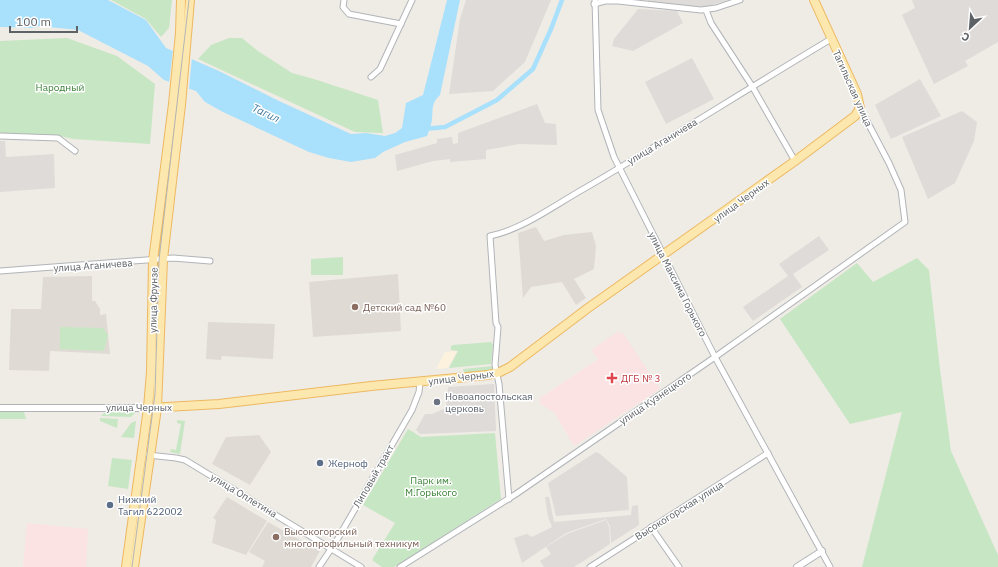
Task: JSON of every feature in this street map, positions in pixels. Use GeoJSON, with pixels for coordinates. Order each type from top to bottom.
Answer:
{"type":"FeatureCollection","features":[{"type":"Feature","properties":{"kind":"main road","name":"Тагильская улица"},"geometry":{"type":"LineString","coordinates":[[814,0],[857,94],[860,108]]}},
{"type":"Feature","properties":{"kind":"main road","name":"улица Фрунзе"},"geometry":{"type":"LineString","coordinates":[[126,567],[146,455],[157,408],[163,259],[186,2]]}},
{"type":"Feature","properties":{"kind":"main road","name":"улица Фрунзе"},"geometry":{"type":"LineString","coordinates":[[134,567],[146,455],[151,372],[153,261],[177,104]]}},
{"type":"Feature","properties":{"kind":"main road","name":"улица Черных"},"geometry":{"type":"LineString","coordinates":[[148,408],[219,404],[496,373],[510,367],[664,254],[795,161],[848,122],[855,116],[860,108]]}},
{"type":"Feature","properties":{"kind":"street"},"geometry":{"type":"LineString","coordinates":[[344,0],[343,7],[349,14],[401,24]]}},
{"type":"Feature","properties":{"kind":"street"},"geometry":{"type":"LineString","coordinates":[[371,76],[380,69],[412,0]]}},
{"type":"Feature","properties":{"kind":"street"},"geometry":{"type":"LineString","coordinates":[[594,2],[618,1],[706,10],[740,0]]}},
{"type":"Feature","properties":{"kind":"street","name":"улица Максима Горького"},"geometry":{"type":"LineString","coordinates":[[594,2],[598,110],[614,157],[715,357],[830,567]]}},
{"type":"Feature","properties":{"kind":"street"},"geometry":{"type":"LineString","coordinates":[[706,10],[711,23],[752,86],[795,161]]}},
{"type":"Feature","properties":{"kind":"street","name":"улица Аганичева"},"geometry":{"type":"LineString","coordinates":[[496,373],[495,365],[498,329],[496,324],[490,236],[505,233],[619,168],[831,39]]}},
{"type":"Feature","properties":{"kind":"street","name":"Тагильская улица"},"geometry":{"type":"LineString","coordinates":[[860,108],[889,163],[901,190],[905,222]]}},
{"type":"Feature","properties":{"kind":"street"},"geometry":{"type":"LineString","coordinates":[[0,136],[58,138],[75,151]]}},
{"type":"Feature","properties":{"kind":"street","name":"улица Кузнецкого"},"geometry":{"type":"LineString","coordinates":[[400,567],[509,499],[715,357],[905,222]]}},
{"type":"Feature","properties":{"kind":"street","name":"улица Аганичева"},"geometry":{"type":"LineString","coordinates":[[0,271],[153,261],[163,259],[210,261]]}},
{"type":"Feature","properties":{"kind":"street"},"geometry":{"type":"LineString","coordinates":[[496,373],[499,384],[509,499]]}},
{"type":"Feature","properties":{"kind":"street","name":"Липовый тракт"},"geometry":{"type":"LineString","coordinates":[[319,567],[337,540],[412,410],[419,392],[420,382]]}},
{"type":"Feature","properties":{"kind":"street","name":"улица Черных"},"geometry":{"type":"LineString","coordinates":[[0,408],[148,408]]}},
{"type":"Feature","properties":{"kind":"street","name":"Высокогорская улица"},"geometry":{"type":"LineString","coordinates":[[590,567],[768,453]]}},
{"type":"Feature","properties":{"kind":"street","name":"улица Оплетина"},"geometry":{"type":"LineString","coordinates":[[146,455],[185,460],[361,567]]}},
{"type":"Feature","properties":{"kind":"street"},"geometry":{"type":"LineString","coordinates":[[651,527],[679,567]]}},
{"type":"Feature","properties":{"kind":"street"},"geometry":{"type":"LineString","coordinates":[[797,567],[822,551]]}},
{"type":"Feature","properties":{"kind":"shaded area"},"geometry":{"type":"Polygon","coordinates":[[[466,0],[551,0],[525,62],[493,91],[449,94],[460,19],[466,0]]]}},
{"type":"Feature","properties":{"kind":"shaded area"},"geometry":{"type":"Polygon","coordinates":[[[648,0],[728,0],[705,7],[647,2],[648,0]]]}},
{"type":"Feature","properties":{"kind":"shaded area"},"geometry":{"type":"Polygon","coordinates":[[[912,0],[998,0],[998,42],[965,61],[968,66],[934,84],[902,15],[915,8],[912,0]]]}},
{"type":"Feature","properties":{"kind":"shaded area"},"geometry":{"type":"Polygon","coordinates":[[[638,9],[677,11],[683,23],[633,51],[612,46],[614,39],[638,9]]]}},
{"type":"Feature","properties":{"kind":"shaded area"},"geometry":{"type":"Polygon","coordinates":[[[692,58],[714,99],[666,124],[645,82],[692,58]]]}},
{"type":"Feature","properties":{"kind":"shaded area"},"geometry":{"type":"Polygon","coordinates":[[[920,79],[941,116],[891,139],[875,105],[920,79]]]}},
{"type":"Feature","properties":{"kind":"shaded area"},"geometry":{"type":"Polygon","coordinates":[[[537,104],[545,123],[556,124],[557,145],[519,144],[486,150],[486,159],[450,162],[450,159],[433,161],[397,171],[395,155],[437,143],[437,139],[452,137],[453,144],[458,143],[458,133],[537,104]]]}},
{"type":"Feature","properties":{"kind":"shaded area"},"geometry":{"type":"Polygon","coordinates":[[[962,111],[977,122],[974,141],[955,183],[928,199],[902,137],[962,111]]]}},
{"type":"Feature","properties":{"kind":"shaded area"},"geometry":{"type":"Polygon","coordinates":[[[0,141],[5,141],[6,157],[54,154],[55,188],[0,192],[0,141]]]}},
{"type":"Feature","properties":{"kind":"shaded area"},"geometry":{"type":"Polygon","coordinates":[[[536,227],[544,241],[564,235],[592,232],[596,246],[594,269],[574,279],[586,298],[576,305],[562,282],[531,287],[523,298],[518,233],[536,227]]]}},
{"type":"Feature","properties":{"kind":"shaded area"},"geometry":{"type":"Polygon","coordinates":[[[819,236],[829,250],[793,274],[802,287],[753,321],[743,307],[788,276],[779,264],[819,236]]]}},
{"type":"Feature","properties":{"kind":"shaded area","name":"Детский сад №60"},"geometry":{"type":"Polygon","coordinates":[[[398,274],[401,331],[313,337],[309,282],[398,274]]]}},
{"type":"Feature","properties":{"kind":"shaded area"},"geometry":{"type":"Polygon","coordinates":[[[92,276],[92,301],[95,301],[100,309],[100,315],[106,314],[110,354],[50,351],[49,371],[9,370],[11,309],[41,309],[43,277],[92,276]]]}},
{"type":"Feature","properties":{"kind":"shaded area"},"geometry":{"type":"Polygon","coordinates":[[[208,322],[275,324],[273,359],[222,356],[221,360],[206,359],[208,322]]]}},
{"type":"Feature","properties":{"kind":"shaded area","name":"ДГБ № 3"},"geometry":{"type":"Polygon","coordinates":[[[619,331],[621,334],[623,333],[660,389],[574,446],[554,412],[540,404],[540,398],[598,359],[591,350],[619,331]]]}},
{"type":"Feature","properties":{"kind":"shaded area"},"geometry":{"type":"Polygon","coordinates":[[[457,351],[448,368],[436,369],[445,352],[457,351]]]}},
{"type":"Feature","properties":{"kind":"shaded area"},"geometry":{"type":"Polygon","coordinates":[[[494,384],[496,431],[420,434],[416,430],[425,414],[432,414],[446,408],[448,387],[494,384]]]}},
{"type":"Feature","properties":{"kind":"shaded area"},"geometry":{"type":"Polygon","coordinates":[[[259,435],[271,452],[250,485],[212,464],[226,437],[259,435]]]}},
{"type":"Feature","properties":{"kind":"shaded area"},"geometry":{"type":"Polygon","coordinates":[[[596,452],[627,477],[629,510],[556,516],[548,483],[596,452]]]}},
{"type":"Feature","properties":{"kind":"shaded area"},"geometry":{"type":"Polygon","coordinates":[[[227,497],[267,521],[246,555],[212,543],[216,520],[213,518],[227,497]]]}},
{"type":"Feature","properties":{"kind":"shaded area"},"geometry":{"type":"Polygon","coordinates":[[[545,497],[549,497],[554,522],[631,515],[632,506],[638,505],[639,525],[611,543],[610,526],[606,519],[566,533],[522,563],[514,538],[527,534],[532,537],[552,527],[548,517],[545,497]]]}},
{"type":"Feature","properties":{"kind":"shaded area"},"geometry":{"type":"Polygon","coordinates":[[[606,520],[609,527],[610,544],[574,567],[544,567],[540,561],[551,554],[546,547],[567,534],[606,520]]]}},
{"type":"Feature","properties":{"kind":"shaded area","name":"Высокогорский многопрофильный техникум"},"geometry":{"type":"Polygon","coordinates":[[[268,522],[320,551],[311,567],[262,567],[265,561],[249,552],[268,522]]]}},
{"type":"Feature","properties":{"kind":"shaded area"},"geometry":{"type":"Polygon","coordinates":[[[27,523],[88,529],[86,567],[23,567],[27,523]]]}},
{"type":"Feature","properties":{"kind":"green space"},"geometry":{"type":"Polygon","coordinates":[[[111,0],[172,0],[169,28],[161,37],[146,19],[111,0]]]}},
{"type":"Feature","properties":{"kind":"green space","name":"Народный"},"geometry":{"type":"Polygon","coordinates":[[[67,38],[117,56],[155,84],[150,144],[73,139],[56,135],[0,133],[0,41],[67,38]]]}},
{"type":"Feature","properties":{"kind":"green space"},"geometry":{"type":"Polygon","coordinates":[[[229,38],[242,38],[258,51],[292,73],[378,100],[383,133],[355,132],[198,59],[211,45],[229,38]]]}},
{"type":"Feature","properties":{"kind":"green space"},"geometry":{"type":"Polygon","coordinates":[[[343,257],[343,275],[311,275],[311,259],[343,257]]]}},
{"type":"Feature","properties":{"kind":"green space"},"geometry":{"type":"Polygon","coordinates":[[[917,258],[929,270],[951,451],[998,555],[998,567],[862,567],[902,412],[850,424],[780,319],[857,263],[873,282],[917,258]]]}},
{"type":"Feature","properties":{"kind":"green space"},"geometry":{"type":"Polygon","coordinates":[[[60,327],[103,328],[108,335],[104,351],[60,349],[60,327]]]}},
{"type":"Feature","properties":{"kind":"green space"},"geometry":{"type":"Polygon","coordinates":[[[491,342],[493,345],[491,364],[449,368],[458,351],[451,350],[451,346],[491,342]]]}},
{"type":"Feature","properties":{"kind":"green space"},"geometry":{"type":"Polygon","coordinates":[[[493,366],[493,369],[489,371],[464,373],[463,369],[493,366]]]}},
{"type":"Feature","properties":{"kind":"green space"},"geometry":{"type":"Polygon","coordinates":[[[107,411],[135,413],[131,417],[101,416],[107,411]]]}},
{"type":"Feature","properties":{"kind":"green space"},"geometry":{"type":"Polygon","coordinates":[[[0,412],[24,412],[26,419],[0,419],[0,412]]]}},
{"type":"Feature","properties":{"kind":"green space"},"geometry":{"type":"Polygon","coordinates":[[[100,418],[118,419],[117,428],[100,421],[100,418]]]}},
{"type":"Feature","properties":{"kind":"green space"},"geometry":{"type":"Polygon","coordinates":[[[177,420],[185,421],[180,454],[170,452],[171,449],[176,450],[181,424],[177,423],[177,420]]]}},
{"type":"Feature","properties":{"kind":"green space"},"geometry":{"type":"Polygon","coordinates":[[[136,421],[134,438],[121,437],[131,423],[136,421]]]}},
{"type":"Feature","properties":{"kind":"green space","name":"Парк им. М.Горького"},"geometry":{"type":"Polygon","coordinates":[[[408,429],[421,437],[495,433],[501,499],[394,567],[382,567],[372,560],[395,523],[363,505],[408,429]]]}},
{"type":"Feature","properties":{"kind":"green space"},"geometry":{"type":"Polygon","coordinates":[[[112,458],[132,460],[128,489],[108,486],[112,458]]]}},
{"type":"Feature","properties":{"kind":"water","name":"Тагил"},"geometry":{"type":"Polygon","coordinates":[[[0,0],[108,0],[146,20],[166,48],[219,71],[279,101],[351,134],[366,133],[385,136],[395,133],[402,128],[406,103],[423,95],[447,0],[460,0],[440,95],[434,104],[432,120],[427,136],[405,142],[383,152],[375,158],[351,162],[329,158],[309,152],[223,112],[205,102],[196,91],[164,80],[148,66],[78,30],[39,26],[34,28],[0,27],[0,0]]]}},
{"type":"Feature","properties":{"kind":"pier"},"geometry":{"type":"Polygon","coordinates":[[[173,49],[192,57],[189,89],[169,83],[173,49]]]}},
{"type":"Feature","properties":{"kind":"waterway"},"geometry":{"type":"LineString","coordinates":[[424,129],[445,127],[497,100],[533,69],[562,0]]}},
{"type":"Feature","properties":{"kind":"tram line"},"geometry":{"type":"LineString","coordinates":[[132,567],[155,394],[159,260],[189,0]]}},
{"type":"Feature","properties":{"kind":"place","name":"Детский сад №60"},"geometry":{"type":"Point","coordinates":[355,307]}},
{"type":"Feature","properties":{"kind":"place","name":"ДГБ № 3"},"geometry":{"type":"Point","coordinates":[612,378]}},
{"type":"Feature","properties":{"kind":"place","name":"Новоапостольская церковь"},"geometry":{"type":"Point","coordinates":[437,402]}},
{"type":"Feature","properties":{"kind":"place","name":"Жерноф"},"geometry":{"type":"Point","coordinates":[320,463]}},
{"type":"Feature","properties":{"kind":"place","name":"Нижний Тагил 622002"},"geometry":{"type":"Point","coordinates":[110,505]}},
{"type":"Feature","properties":{"kind":"place","name":"Высокогорский многопрофильный техникум"},"geometry":{"type":"Point","coordinates":[276,537]}}]}
